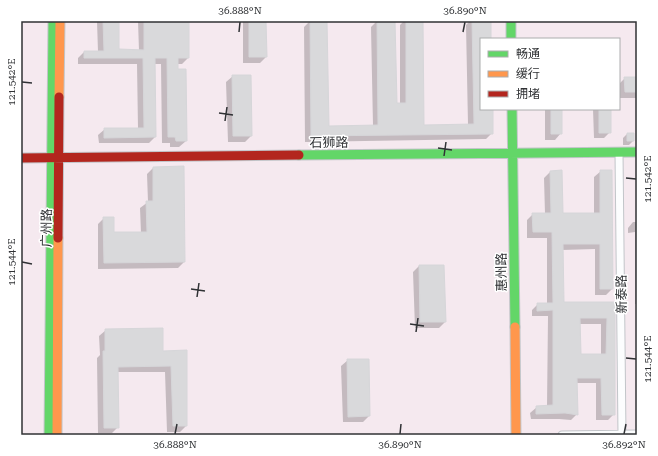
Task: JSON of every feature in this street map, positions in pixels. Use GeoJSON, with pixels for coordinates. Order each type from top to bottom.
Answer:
{"type":"FeatureCollection","features":[{"type":"Feature","properties":{"kind":"street","name":"广州路"},"geometry":{"type":"LineString","coordinates":[[53,21],[56,158],[57,435]]}},
{"type":"Feature","properties":{"kind":"street","name":"广州路"},"geometry":{"type":"LineString","coordinates":[[49,435],[60,21]]}},
{"type":"Feature","properties":{"kind":"street"},"geometry":{"type":"LineString","coordinates":[[511,21],[511,38]]}},
{"type":"Feature","properties":{"kind":"street","name":"惠州路"},"geometry":{"type":"LineString","coordinates":[[512,110],[516,435]]}},
{"type":"Feature","properties":{"kind":"street","name":"新泰路"},"geometry":{"type":"LineString","coordinates":[[619,152],[622,435]]}},
{"type":"Feature","properties":{"kind":"street","name":"石狮路"},"geometry":{"type":"LineString","coordinates":[[21,158],[637,152]]}},
{"type":"Feature","properties":{"kind":"street"},"geometry":{"type":"LineString","coordinates":[[562,435],[637,434]]}},
{"type":"Feature","properties":{"kind":"shaded area"},"geometry":{"type":"Polygon","coordinates":[[[21,21],[637,21],[637,435],[21,435],[21,21]]]}},
{"type":"Feature","properties":{"kind":"building"},"geometry":{"type":"Polygon","coordinates":[[[103,21],[119,21],[119,49],[144,50],[144,21],[189,21],[189,58],[178,58],[178,69],[186,69],[187,141],[176,141],[175,137],[168,137],[167,58],[155,58],[156,137],[104,138],[104,128],[144,128],[143,58],[84,58],[84,51],[104,51],[103,21]]]}},
{"type":"Feature","properties":{"kind":"building"},"geometry":{"type":"Polygon","coordinates":[[[249,21],[266,21],[267,57],[249,57],[249,21]]]}},
{"type":"Feature","properties":{"kind":"building"},"geometry":{"type":"Polygon","coordinates":[[[310,21],[327,21],[329,126],[378,125],[377,21],[395,21],[397,103],[406,103],[406,21],[423,21],[424,125],[474,124],[472,21],[491,21],[491,38],[480,38],[480,110],[493,110],[493,134],[311,136],[310,21]]]}},
{"type":"Feature","properties":{"kind":"building"},"geometry":{"type":"Polygon","coordinates":[[[232,75],[251,75],[252,136],[233,136],[232,75]]]}},
{"type":"Feature","properties":{"kind":"building"},"geometry":{"type":"Polygon","coordinates":[[[624,77],[637,77],[637,92],[625,92],[624,77]]]}},
{"type":"Feature","properties":{"kind":"building"},"geometry":{"type":"Polygon","coordinates":[[[551,110],[562,110],[562,134],[551,134],[551,110]]]}},
{"type":"Feature","properties":{"kind":"building"},"geometry":{"type":"Polygon","coordinates":[[[599,110],[611,110],[611,133],[599,133],[599,110]]]}},
{"type":"Feature","properties":{"kind":"building"},"geometry":{"type":"Polygon","coordinates":[[[627,133],[634,133],[634,141],[627,141],[627,133]]]}},
{"type":"Feature","properties":{"kind":"building"},"geometry":{"type":"Polygon","coordinates":[[[184,166],[185,262],[104,263],[103,217],[114,217],[114,232],[147,232],[146,201],[153,201],[153,167],[184,166]]]}},
{"type":"Feature","properties":{"kind":"building"},"geometry":{"type":"Polygon","coordinates":[[[562,170],[563,213],[600,213],[600,170],[612,170],[613,289],[600,289],[600,244],[563,244],[564,302],[615,302],[615,415],[602,415],[601,378],[577,378],[578,415],[565,413],[536,414],[536,406],[553,405],[553,310],[537,311],[537,303],[553,303],[552,232],[533,232],[532,213],[551,213],[550,171],[562,170]],[[580,318],[581,354],[606,354],[607,318],[580,318]]]}},
{"type":"Feature","properties":{"kind":"building"},"geometry":{"type":"Polygon","coordinates":[[[419,265],[444,265],[446,322],[420,322],[419,265]]]}},
{"type":"Feature","properties":{"kind":"building"},"geometry":{"type":"Polygon","coordinates":[[[163,328],[163,351],[187,350],[187,426],[173,426],[171,366],[118,367],[119,428],[104,428],[103,351],[105,351],[105,329],[163,328]]]}},
{"type":"Feature","properties":{"kind":"building"},"geometry":{"type":"Polygon","coordinates":[[[347,359],[369,359],[370,416],[348,417],[347,359]]]}},
{"type":"Feature","properties":{"kind":"traffic: fast"},"geometry":{"type":"LineString","coordinates":[[49,435],[53,21]]}},
{"type":"Feature","properties":{"kind":"traffic: fast"},"geometry":{"type":"LineString","coordinates":[[511,21],[511,38]]}},
{"type":"Feature","properties":{"kind":"traffic: fast"},"geometry":{"type":"LineString","coordinates":[[512,110],[515,327]]}},
{"type":"Feature","properties":{"kind":"traffic: fast"},"geometry":{"type":"LineString","coordinates":[[299,155],[637,152]]}},
{"type":"Feature","properties":{"kind":"traffic: slow"},"geometry":{"type":"LineString","coordinates":[[59,97],[60,21]]}},
{"type":"Feature","properties":{"kind":"traffic: slow"},"geometry":{"type":"LineString","coordinates":[[57,435],[58,238]]}},
{"type":"Feature","properties":{"kind":"traffic: slow"},"geometry":{"type":"LineString","coordinates":[[515,327],[516,435]]}},
{"type":"Feature","properties":{"kind":"traffic: jam"},"geometry":{"type":"LineString","coordinates":[[58,238],[59,97]]}},
{"type":"Feature","properties":{"kind":"traffic: jam"},"geometry":{"type":"LineString","coordinates":[[21,158],[299,155]]}}]}
